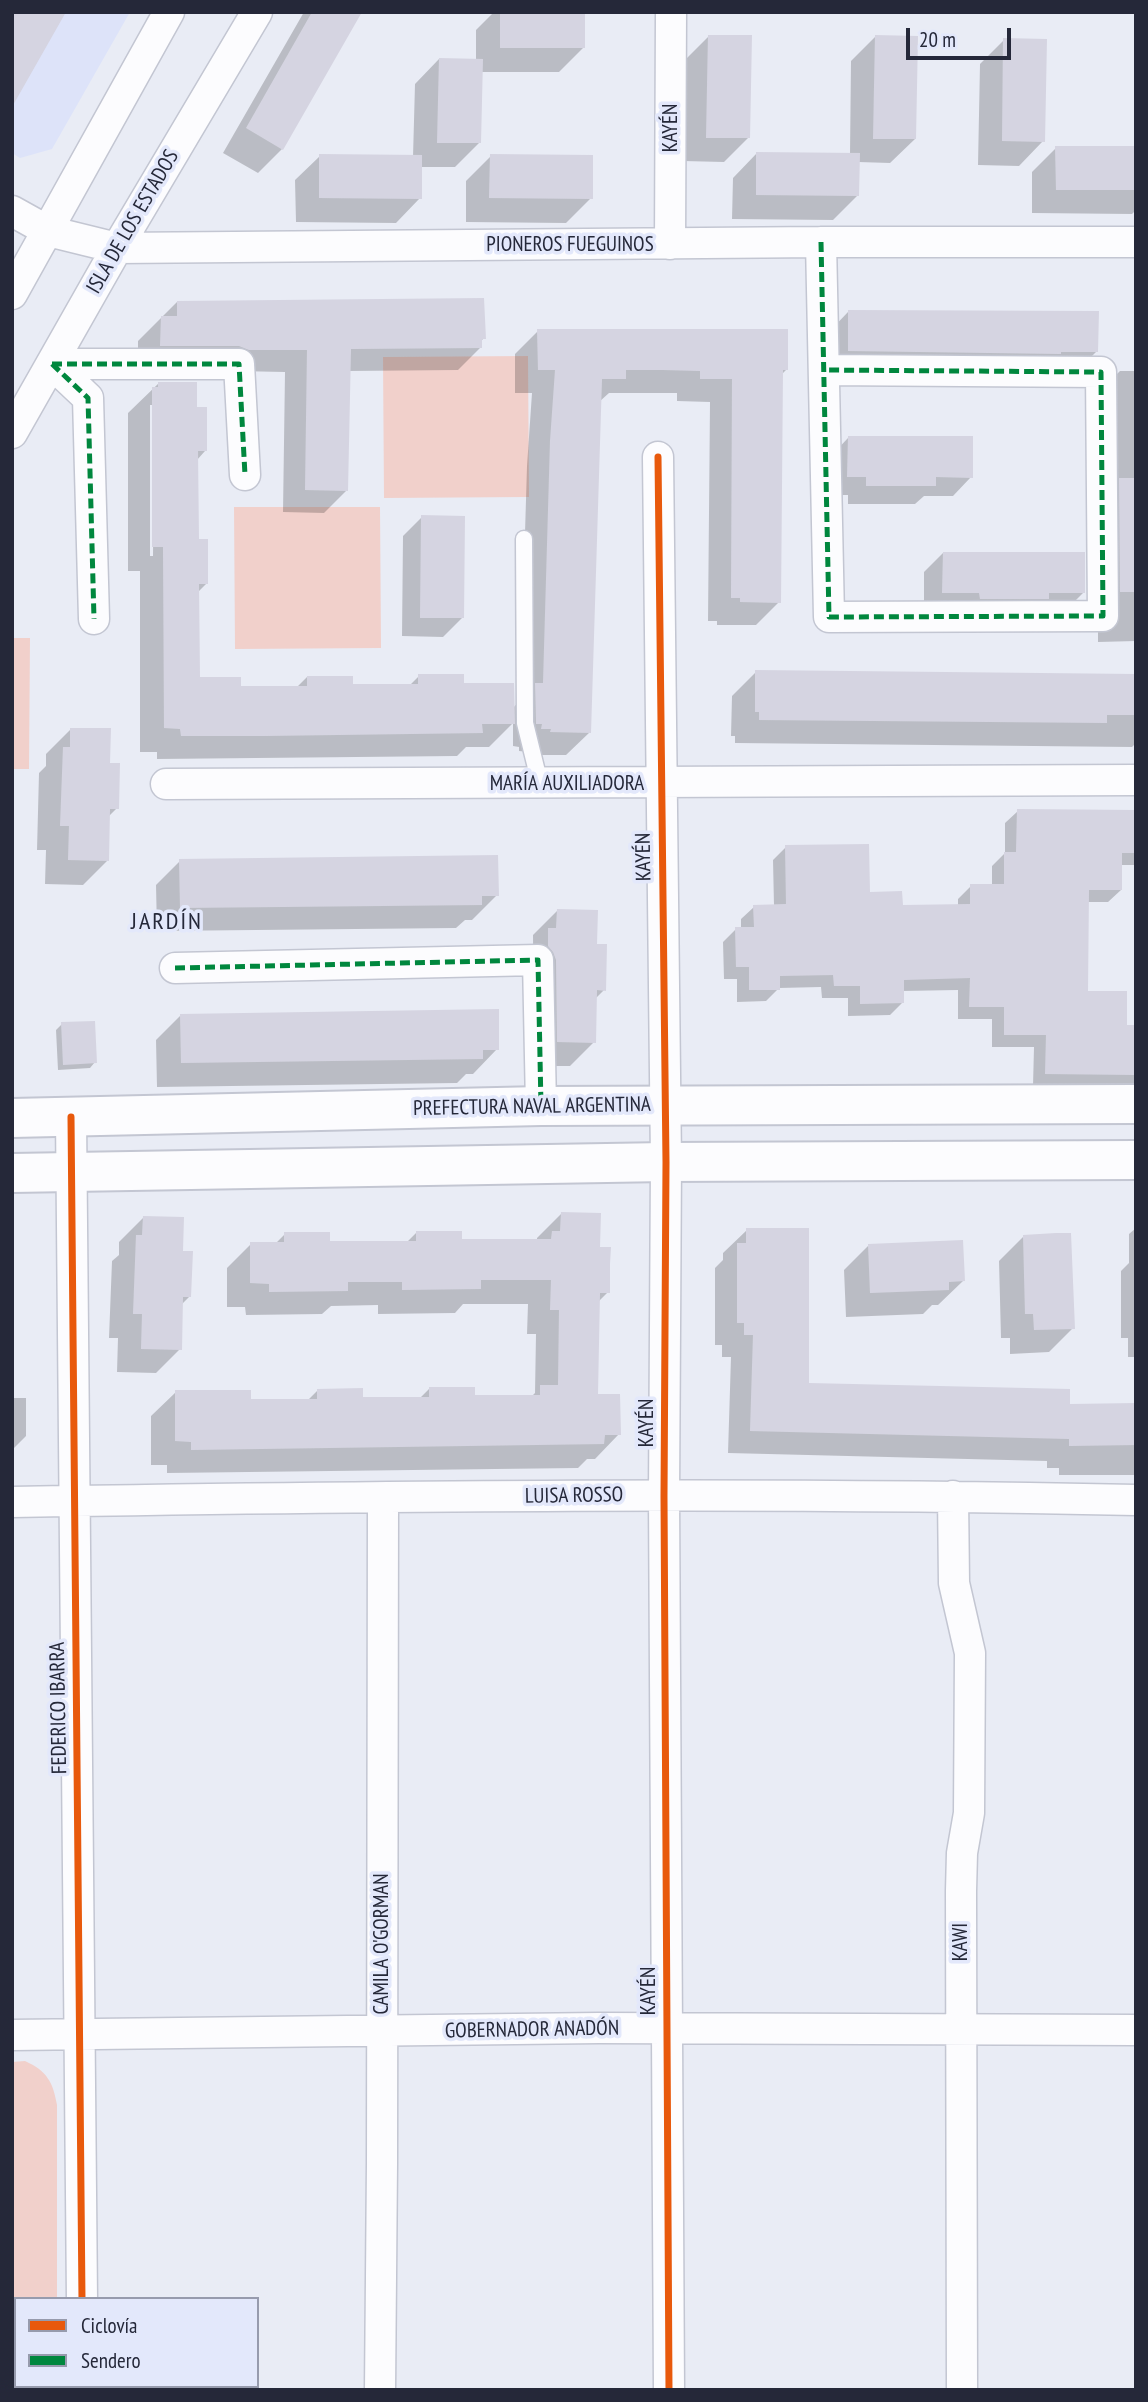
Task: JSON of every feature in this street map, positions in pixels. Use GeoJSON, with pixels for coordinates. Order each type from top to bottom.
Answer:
{"type":"FeatureCollection","features":[{"type":"Feature","properties":{"kind":"main road","name":"PREFECTURA NAVAL ARGENTINA"},"geometry":{"type":"LineString","coordinates":[[12,1118],[541,1106],[1136,1104]]}},
{"type":"Feature","properties":{"kind":"main road"},"geometry":{"type":"LineString","coordinates":[[12,1173],[666,1162],[1136,1160]]}},
{"type":"Feature","properties":{"kind":"street"},"geometry":{"type":"LineString","coordinates":[[12,294],[169,12]]}},
{"type":"Feature","properties":{"kind":"street","name":"ISLA DE LOS ESTADOS"},"geometry":{"type":"LineString","coordinates":[[12,433],[117,248],[257,12]]}},
{"type":"Feature","properties":{"kind":"street","name":"KAYÉN"},"geometry":{"type":"LineString","coordinates":[[670,244],[671,12]]}},
{"type":"Feature","properties":{"kind":"street","name":"PIONEROS FUEGUINOS"},"geometry":{"type":"LineString","coordinates":[[12,211],[48,231],[117,248],[1136,242]]}},
{"type":"Feature","properties":{"kind":"street"},"geometry":{"type":"LineString","coordinates":[[821,242],[829,617],[1103,615],[1101,372],[824,370]]}},
{"type":"Feature","properties":{"kind":"street"},"geometry":{"type":"LineString","coordinates":[[52,364],[239,364],[245,475]]}},
{"type":"Feature","properties":{"kind":"street"},"geometry":{"type":"LineString","coordinates":[[52,364],[89,398],[94,619]]}},
{"type":"Feature","properties":{"kind":"street","name":"KAYÉN"},"geometry":{"type":"LineString","coordinates":[[658,457],[666,1162],[664,1496],[669,2390]]}},
{"type":"Feature","properties":{"kind":"street","name":"MARÍA AUXILIADORA"},"geometry":{"type":"LineString","coordinates":[[166,784],[1136,780]]}},
{"type":"Feature","properties":{"kind":"street"},"geometry":{"type":"LineString","coordinates":[[175,968],[538,960],[541,1106]]}},
{"type":"Feature","properties":{"kind":"street","name":"FEDERICO IBARRA"},"geometry":{"type":"LineString","coordinates":[[71,1118],[82,2297]]}},
{"type":"Feature","properties":{"kind":"street","name":"LUISA ROSSO"},"geometry":{"type":"LineString","coordinates":[[12,1502],[664,1496],[953,1496],[1136,1500]]}},
{"type":"Feature","properties":{"kind":"street","name":"KAWI"},"geometry":{"type":"LineString","coordinates":[[953,1496],[954,1583],[970,1653],[969,1813],[962,1853],[962,2390]]}},
{"type":"Feature","properties":{"kind":"street","name":"CAMILA O'GORMAN"},"geometry":{"type":"LineString","coordinates":[[380,2390],[383,1498]]}},
{"type":"Feature","properties":{"kind":"street","name":"GOBERNADOR ANADÓN"},"geometry":{"type":"LineString","coordinates":[[12,2035],[667,2028],[1136,2031]]}},
{"type":"Feature","properties":{"kind":"lane"},"geometry":{"type":"LineString","coordinates":[[524,539],[525,723],[540,784]]}},
{"type":"Feature","properties":{"kind":"shaded area"},"geometry":{"type":"Polygon","coordinates":[[[12,12],[130,12],[52,149],[20,158],[12,153],[12,12]]]}},
{"type":"Feature","properties":{"kind":"shaded area"},"geometry":{"type":"Polygon","coordinates":[[[528,356],[529,497],[384,498],[383,357],[528,356]]]}},
{"type":"Feature","properties":{"kind":"shaded area"},"geometry":{"type":"Polygon","coordinates":[[[234,507],[380,507],[381,648],[235,649],[234,507]]]}},
{"type":"Feature","properties":{"kind":"shaded area"},"geometry":{"type":"Polygon","coordinates":[[[12,638],[30,638],[29,769],[12,769],[12,638]]]}},
{"type":"Feature","properties":{"kind":"shaded area"},"geometry":{"type":"Polygon","coordinates":[[[25,2061],[44,2073],[57,2105],[57,2297],[14,2297],[14,2388],[57,2390],[12,2390],[12,2062],[25,2061]]]}},
{"type":"Feature","properties":{"kind":"building"},"geometry":{"type":"Polygon","coordinates":[[[12,12],[66,12],[12,107],[12,12]]]}},
{"type":"Feature","properties":{"kind":"building"},"geometry":{"type":"Polygon","coordinates":[[[312,12],[362,12],[283,150],[246,128],[312,12]]]}},
{"type":"Feature","properties":{"kind":"building"},"geometry":{"type":"Polygon","coordinates":[[[500,12],[585,12],[585,48],[500,48],[500,12]]]}},
{"type":"Feature","properties":{"kind":"building"},"geometry":{"type":"Polygon","coordinates":[[[708,35],[752,35],[750,138],[706,138],[708,35]]]}},
{"type":"Feature","properties":{"kind":"building"},"geometry":{"type":"Polygon","coordinates":[[[875,35],[918,36],[916,139],[873,139],[875,35]]]}},
{"type":"Feature","properties":{"kind":"building"},"geometry":{"type":"Polygon","coordinates":[[[1003,38],[1047,39],[1045,142],[1002,141],[1003,38]]]}},
{"type":"Feature","properties":{"kind":"building"},"geometry":{"type":"Polygon","coordinates":[[[439,58],[483,59],[481,143],[437,143],[439,58]]]}},
{"type":"Feature","properties":{"kind":"building"},"geometry":{"type":"Polygon","coordinates":[[[1055,146],[1136,146],[1136,190],[1056,190],[1055,146]]]}},
{"type":"Feature","properties":{"kind":"building"},"geometry":{"type":"Polygon","coordinates":[[[756,152],[860,153],[859,196],[756,195],[756,152]]]}},
{"type":"Feature","properties":{"kind":"building"},"geometry":{"type":"Polygon","coordinates":[[[319,154],[422,155],[422,199],[319,198],[319,154]]]}},
{"type":"Feature","properties":{"kind":"building"},"geometry":{"type":"Polygon","coordinates":[[[490,154],[593,155],[593,199],[489,198],[490,154]]]}},
{"type":"Feature","properties":{"kind":"building"},"geometry":{"type":"Polygon","coordinates":[[[484,298],[486,339],[482,339],[482,348],[351,349],[348,491],[305,490],[307,350],[249,350],[239,346],[160,346],[161,316],[177,316],[177,301],[484,298]]]}},
{"type":"Feature","properties":{"kind":"building"},"geometry":{"type":"Polygon","coordinates":[[[848,310],[1099,311],[1098,352],[1061,354],[848,351],[848,310]]]}},
{"type":"Feature","properties":{"kind":"building"},"geometry":{"type":"Polygon","coordinates":[[[537,329],[788,329],[788,370],[783,370],[781,603],[740,602],[740,598],[731,598],[732,379],[700,379],[700,371],[626,370],[626,379],[602,379],[591,733],[550,732],[551,729],[541,729],[542,724],[536,724],[535,683],[543,683],[550,441],[555,370],[538,370],[537,329]]]}},
{"type":"Feature","properties":{"kind":"building"},"geometry":{"type":"Polygon","coordinates":[[[158,382],[197,382],[197,407],[207,407],[207,451],[198,451],[199,539],[208,539],[208,584],[199,584],[200,677],[241,677],[241,686],[307,686],[307,676],[353,676],[353,684],[418,684],[418,674],[464,674],[464,683],[514,683],[515,724],[482,724],[483,733],[264,736],[181,736],[180,729],[164,728],[163,547],[152,547],[152,387],[158,387],[158,382]]]}},
{"type":"Feature","properties":{"kind":"building"},"geometry":{"type":"Polygon","coordinates":[[[848,436],[973,436],[973,478],[936,477],[936,486],[866,486],[866,477],[847,477],[848,436]]]}},
{"type":"Feature","properties":{"kind":"building"},"geometry":{"type":"Polygon","coordinates":[[[1119,478],[1136,478],[1136,592],[1120,592],[1119,478]]]}},
{"type":"Feature","properties":{"kind":"building"},"geometry":{"type":"Polygon","coordinates":[[[421,515],[465,516],[464,618],[420,618],[421,515]]]}},
{"type":"Feature","properties":{"kind":"building"},"geometry":{"type":"Polygon","coordinates":[[[943,552],[1085,552],[1085,593],[1049,593],[1049,599],[980,599],[979,593],[942,593],[943,552]]]}},
{"type":"Feature","properties":{"kind":"building"},"geometry":{"type":"Polygon","coordinates":[[[755,670],[1136,674],[1136,715],[1107,715],[1107,723],[759,720],[759,712],[755,712],[755,670]]]}},
{"type":"Feature","properties":{"kind":"building"},"geometry":{"type":"Polygon","coordinates":[[[70,728],[111,728],[110,763],[120,763],[119,809],[110,809],[109,861],[68,860],[69,826],[60,826],[63,747],[70,747],[70,728]]]}},
{"type":"Feature","properties":{"kind":"building"},"geometry":{"type":"Polygon","coordinates":[[[1017,809],[1136,810],[1136,853],[1122,853],[1122,890],[1089,890],[1088,991],[1127,991],[1127,1025],[1136,1025],[1136,1075],[1045,1074],[1046,1035],[1004,1035],[1004,1007],[969,1007],[970,978],[904,980],[904,1003],[860,1004],[860,986],[834,986],[833,975],[780,976],[780,990],[749,990],[749,967],[736,967],[735,927],[754,927],[753,905],[786,904],[785,845],[869,844],[870,892],[902,891],[903,905],[970,904],[970,884],[1004,884],[1004,852],[1016,852],[1017,809]]]}},
{"type":"Feature","properties":{"kind":"building"},"geometry":{"type":"Polygon","coordinates":[[[498,855],[499,896],[482,896],[482,905],[180,908],[179,859],[498,855]]]}},
{"type":"Feature","properties":{"kind":"building"},"geometry":{"type":"Polygon","coordinates":[[[557,909],[598,910],[597,944],[607,944],[606,991],[597,990],[596,1043],[557,1042],[556,960],[548,946],[548,928],[556,928],[557,909]]]}},
{"type":"Feature","properties":{"kind":"building"},"geometry":{"type":"Polygon","coordinates":[[[499,1009],[499,1050],[483,1050],[483,1059],[181,1063],[180,1014],[499,1009]]]}},
{"type":"Feature","properties":{"kind":"building"},"geometry":{"type":"Polygon","coordinates":[[[95,1021],[97,1063],[63,1065],[61,1022],[95,1021]]]}},
{"type":"Feature","properties":{"kind":"building"},"geometry":{"type":"Polygon","coordinates":[[[561,1212],[601,1213],[600,1247],[611,1247],[610,1293],[600,1293],[598,1394],[620,1394],[621,1435],[605,1435],[604,1444],[191,1450],[191,1442],[175,1441],[175,1390],[251,1390],[251,1399],[317,1399],[317,1389],[363,1388],[363,1397],[429,1397],[429,1387],[475,1387],[475,1395],[540,1395],[540,1385],[558,1385],[559,1310],[550,1310],[551,1280],[481,1280],[481,1289],[402,1290],[402,1282],[348,1282],[348,1291],[269,1292],[269,1284],[250,1283],[250,1242],[284,1242],[284,1232],[330,1232],[330,1241],[416,1241],[416,1231],[462,1231],[462,1239],[551,1239],[552,1231],[560,1231],[561,1212]]]}},
{"type":"Feature","properties":{"kind":"building"},"geometry":{"type":"Polygon","coordinates":[[[143,1216],[184,1217],[183,1251],[193,1251],[191,1297],[183,1297],[182,1350],[141,1349],[142,1314],[133,1314],[136,1235],[142,1235],[143,1216]]]}},
{"type":"Feature","properties":{"kind":"building"},"geometry":{"type":"Polygon","coordinates":[[[746,1228],[809,1228],[809,1383],[1070,1389],[1070,1404],[1136,1403],[1136,1445],[1069,1446],[1069,1439],[750,1431],[753,1335],[744,1335],[744,1323],[737,1323],[737,1243],[746,1243],[746,1228]]]}},
{"type":"Feature","properties":{"kind":"building"},"geometry":{"type":"Polygon","coordinates":[[[1071,1233],[1075,1329],[1034,1330],[1033,1314],[1025,1314],[1023,1235],[1071,1233]]]}},
{"type":"Feature","properties":{"kind":"building"},"geometry":{"type":"Polygon","coordinates":[[[963,1240],[965,1281],[949,1282],[949,1290],[870,1293],[868,1244],[963,1240]]]}},
{"type":"Feature","properties":{"kind":"marked path"},"geometry":{"type":"LineString","coordinates":[[821,242],[829,617],[1103,616],[1101,372],[824,370]]}},
{"type":"Feature","properties":{"kind":"marked path"},"geometry":{"type":"LineString","coordinates":[[52,364],[239,364],[245,475]]}},
{"type":"Feature","properties":{"kind":"marked path"},"geometry":{"type":"LineString","coordinates":[[52,364],[88,398],[94,619]]}},
{"type":"Feature","properties":{"kind":"marked path"},"geometry":{"type":"LineString","coordinates":[[175,968],[538,960],[541,1106]]}},
{"type":"Feature","properties":{"kind":"cycle path"},"geometry":{"type":"LineString","coordinates":[[658,457],[666,1162],[664,1496],[669,2390]]}},
{"type":"Feature","properties":{"kind":"cycle path"},"geometry":{"type":"LineString","coordinates":[[71,1117],[82,2297]]}},
{"type":"Feature","properties":{"kind":"district","name":"JARDÍN"},"geometry":{"type":"Point","coordinates":[167,922]}}]}
